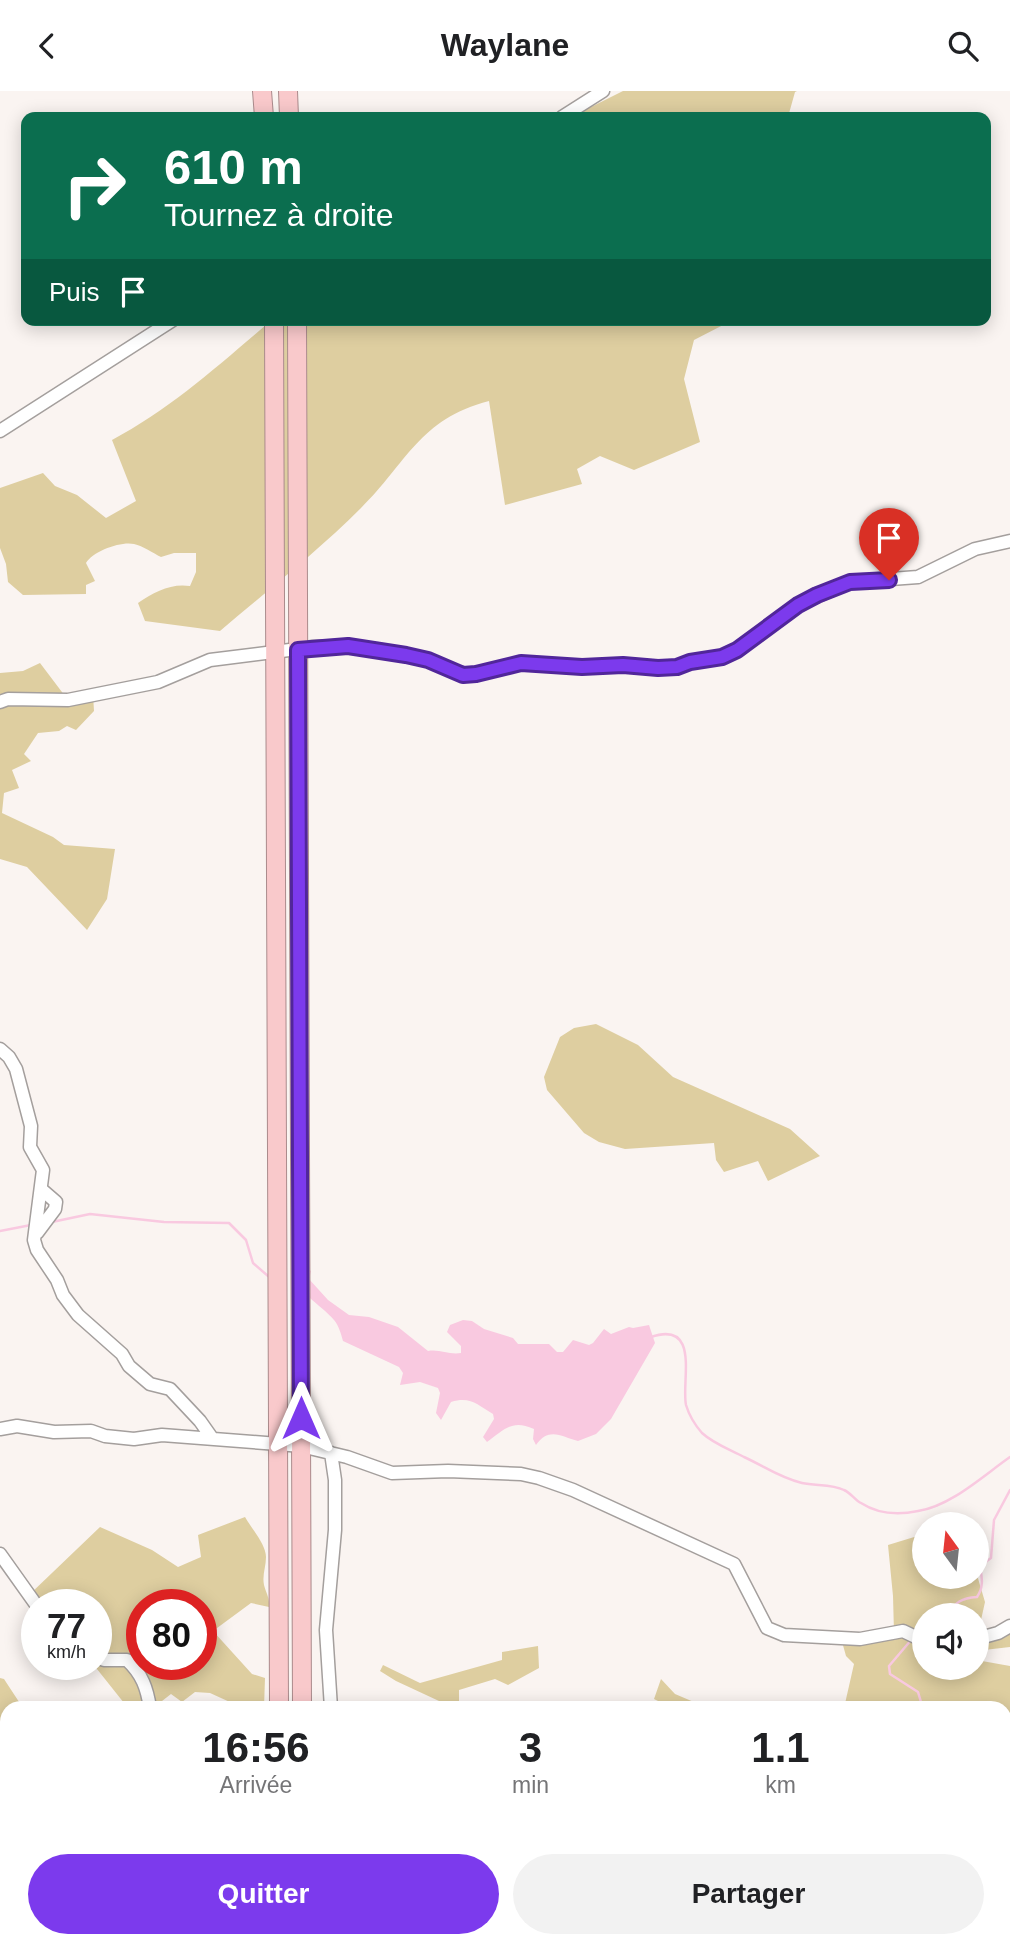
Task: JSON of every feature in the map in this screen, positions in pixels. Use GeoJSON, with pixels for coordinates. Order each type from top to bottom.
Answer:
{"type":"FeatureCollection","features":[{"type":"Feature","properties":{"kind":"highway"},"geometry":{"type":"LineString","coordinates":[[262,91],[264,112]]}},
{"type":"Feature","properties":{"kind":"highway"},"geometry":{"type":"LineString","coordinates":[[288,91],[289,112]]}},
{"type":"Feature","properties":{"kind":"highway"},"geometry":{"type":"LineString","coordinates":[[274,326],[279,1701]]}},
{"type":"Feature","properties":{"kind":"highway"},"geometry":{"type":"LineString","coordinates":[[297,326],[302,1701]]}},
{"type":"Feature","properties":{"kind":"street"},"geometry":{"type":"LineString","coordinates":[[570,112],[603,91]]}},
{"type":"Feature","properties":{"kind":"street"},"geometry":{"type":"LineString","coordinates":[[0,431],[164,326]]}},
{"type":"Feature","properties":{"kind":"street"},"geometry":{"type":"LineString","coordinates":[[0,702],[8,699],[81,698],[158,682],[210,660],[276,651],[348,646],[428,660],[463,675],[521,663],[582,667],[677,667],[722,657],[737,650],[798,605],[850,582],[918,577],[975,549],[1010,541]]}},
{"type":"Feature","properties":{"kind":"street"},"geometry":{"type":"LineString","coordinates":[[0,1049],[16,1069],[31,1126],[30,1147],[43,1170],[41,1189],[56,1202],[55,1209],[35,1236],[37,1250],[78,1315],[122,1354],[129,1366],[150,1384],[170,1389],[212,1438]]}},
{"type":"Feature","properties":{"kind":"street"},"geometry":{"type":"LineString","coordinates":[[0,1429],[17,1426],[54,1432],[91,1431],[105,1436],[134,1439],[162,1435],[302,1446],[392,1473],[448,1471],[539,1478],[573,1490],[734,1564],[767,1629],[802,1637],[860,1639],[903,1631],[912,1635]]}},
{"type":"Feature","properties":{"kind":"street"},"geometry":{"type":"LineString","coordinates":[[331,1453],[335,1480],[335,1530],[326,1630],[331,1701]]}},
{"type":"Feature","properties":{"kind":"street"},"geometry":{"type":"LineString","coordinates":[[0,1554],[25,1589]]}},
{"type":"Feature","properties":{"kind":"street"},"geometry":{"type":"LineString","coordinates":[[989,1635],[1010,1626]]}},
{"type":"Feature","properties":{"kind":"street"},"geometry":{"type":"LineString","coordinates":[[112,1660],[127,1660],[138,1671],[147,1688],[149,1701]]}},
{"type":"Feature","properties":{"kind":"shaded area"},"geometry":{"type":"Polygon","coordinates":[[[623,91],[797,91],[789,112],[581,112],[623,91]]]}},
{"type":"Feature","properties":{"kind":"shaded area"},"geometry":{"type":"Polygon","coordinates":[[[265,326],[721,326],[694,340],[684,379],[700,442],[634,470],[600,456],[577,469],[582,484],[505,505],[489,401],[465,409],[430,431],[344,524],[220,631],[145,621],[138,603],[163,589],[190,586],[196,572],[196,553],[174,553],[161,557],[128,543],[108,548],[86,563],[95,581],[86,585],[86,594],[23,595],[8,582],[6,564],[0,548],[0,488],[43,473],[55,486],[77,495],[106,518],[136,501],[112,440],[155,414],[215,369],[265,326]]]}},
{"type":"Feature","properties":{"kind":"shaded area"},"geometry":{"type":"Polygon","coordinates":[[[40,663],[68,700],[93,695],[94,711],[76,730],[67,726],[59,731],[38,733],[24,754],[31,761],[12,770],[19,788],[4,793],[2,813],[64,845],[115,849],[107,899],[87,930],[27,867],[0,859],[0,673],[23,671],[40,663]]]}},
{"type":"Feature","properties":{"kind":"shaded area"},"geometry":{"type":"Polygon","coordinates":[[[596,1024],[638,1045],[673,1077],[790,1129],[820,1156],[768,1181],[758,1161],[724,1172],[716,1160],[714,1143],[625,1149],[599,1142],[584,1133],[547,1090],[544,1077],[560,1037],[574,1028],[596,1024]]]}},
{"type":"Feature","properties":{"kind":"shaded area"},"geometry":{"type":"Polygon","coordinates":[[[292,1266],[304,1266],[311,1271],[309,1279],[328,1300],[349,1315],[369,1317],[398,1327],[428,1351],[461,1353],[461,1346],[447,1332],[450,1325],[463,1320],[472,1321],[484,1329],[513,1338],[518,1344],[549,1344],[557,1352],[563,1352],[573,1340],[589,1345],[604,1329],[611,1334],[629,1327],[649,1325],[655,1343],[611,1419],[596,1434],[578,1441],[551,1434],[536,1445],[533,1439],[534,1429],[514,1425],[487,1442],[483,1437],[494,1419],[493,1414],[474,1402],[458,1400],[451,1402],[441,1420],[436,1413],[440,1393],[438,1388],[420,1382],[400,1385],[403,1373],[399,1367],[343,1341],[334,1320],[307,1296],[296,1282],[292,1266]]]}},
{"type":"Feature","properties":{"kind":"shaded area"},"geometry":{"type":"Polygon","coordinates":[[[245,1517],[264,1547],[264,1581],[269,1607],[251,1603],[217,1628],[217,1589],[126,1589],[126,1680],[217,1680],[217,1635],[252,1674],[265,1678],[264,1701],[228,1701],[210,1693],[195,1692],[183,1701],[171,1694],[162,1701],[122,1701],[106,1680],[112,1680],[112,1589],[35,1589],[100,1527],[152,1550],[178,1567],[201,1557],[198,1535],[245,1517]]]}},
{"type":"Feature","properties":{"kind":"shaded area"},"geometry":{"type":"Polygon","coordinates":[[[912,1538],[912,1589],[981,1589],[985,1603],[912,1603],[912,1680],[989,1680],[989,1662],[1010,1666],[1010,1701],[846,1701],[854,1664],[846,1656],[841,1638],[894,1633],[888,1545],[912,1538]]]}},
{"type":"Feature","properties":{"kind":"shaded area"},"geometry":{"type":"Polygon","coordinates":[[[1010,1626],[1010,1647],[989,1649],[989,1634],[1010,1626]]]}},
{"type":"Feature","properties":{"kind":"shaded area"},"geometry":{"type":"Polygon","coordinates":[[[538,1646],[539,1668],[508,1685],[495,1679],[459,1690],[459,1701],[439,1701],[380,1671],[383,1665],[420,1683],[502,1660],[502,1652],[538,1646]]]}},
{"type":"Feature","properties":{"kind":"shaded area"},"geometry":{"type":"Polygon","coordinates":[[[0,1678],[4,1679],[18,1701],[0,1701],[0,1678]]]}},
{"type":"Feature","properties":{"kind":"shaded area"},"geometry":{"type":"Polygon","coordinates":[[[661,1679],[675,1694],[692,1701],[658,1701],[654,1699],[661,1679]]]}},
{"type":"Feature","properties":{"kind":"waterway"},"geometry":{"type":"LineString","coordinates":[[52,1222],[90,1214],[164,1222],[229,1223],[246,1240],[253,1263],[268,1276]]}},
{"type":"Feature","properties":{"kind":"waterway"},"geometry":{"type":"LineString","coordinates":[[0,1231],[31,1225]]}},
{"type":"Feature","properties":{"kind":"waterway"},"geometry":{"type":"LineString","coordinates":[[651,1337],[667,1334],[677,1337],[683,1345],[686,1405],[695,1423],[707,1437],[786,1478],[839,1488],[868,1507],[889,1513],[930,1508],[967,1489],[1010,1457]]}},
{"type":"Feature","properties":{"kind":"waterway"},"geometry":{"type":"LineString","coordinates":[[957,1603],[977,1597],[981,1590],[980,1566],[991,1558],[994,1520],[1010,1490]]}},
{"type":"Feature","properties":{"kind":"waterway"},"geometry":{"type":"LineString","coordinates":[[912,1639],[889,1666],[890,1674],[918,1692],[921,1701]]}},
{"type":"Feature","properties":{"kind":"route"},"geometry":{"type":"LineString","coordinates":[[301,1418],[298,650],[348,646],[428,660],[463,675],[521,663],[582,667],[677,667],[722,657],[737,650],[798,605],[817,595],[850,582],[889,580]]}}]}
